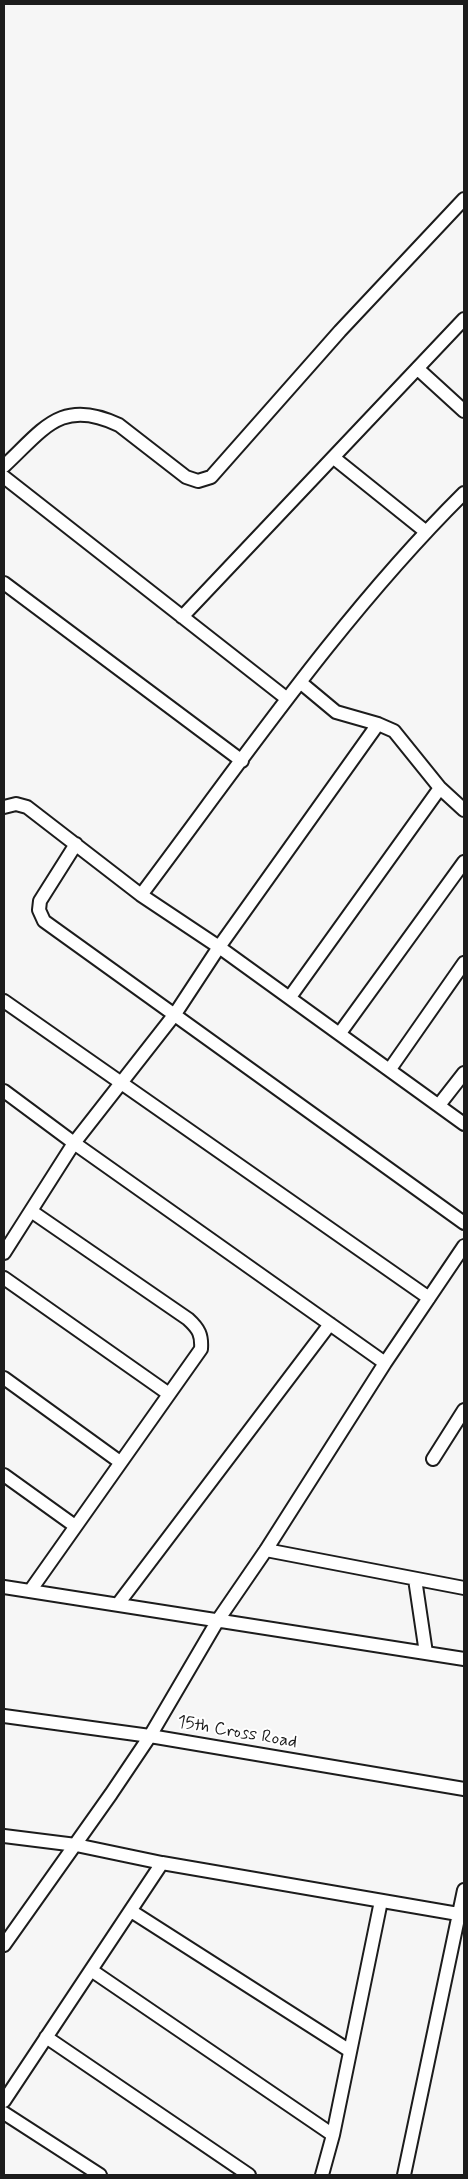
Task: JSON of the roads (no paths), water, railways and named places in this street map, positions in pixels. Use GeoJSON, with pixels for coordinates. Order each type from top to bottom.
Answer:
{"type":"FeatureCollection","features":[{"type":"Feature","properties":{"kind":"street"},"geometry":{"type":"LineString","coordinates":[[4,466],[54,420],[66,415],[79,414],[107,419],[119,425],[186,477],[198,481],[211,478],[340,331],[464,199]]}},
{"type":"Feature","properties":{"kind":"street"},"geometry":{"type":"LineString","coordinates":[[182,617],[464,319]]}},
{"type":"Feature","properties":{"kind":"street"},"geometry":{"type":"LineString","coordinates":[[418,368],[464,411]]}},
{"type":"Feature","properties":{"kind":"street"},"geometry":{"type":"LineString","coordinates":[[334,458],[425,531]]}},
{"type":"Feature","properties":{"kind":"street"},"geometry":{"type":"LineString","coordinates":[[4,477],[286,698]]}},
{"type":"Feature","properties":{"kind":"street"},"geometry":{"type":"LineString","coordinates":[[142,895],[242,761],[286,698],[425,531],[464,492]]}},
{"type":"Feature","properties":{"kind":"street"},"geometry":{"type":"LineString","coordinates":[[4,583],[242,761]]}},
{"type":"Feature","properties":{"kind":"street"},"geometry":{"type":"LineString","coordinates":[[300,682],[336,712],[378,724],[394,731],[440,788],[464,810]]}},
{"type":"Feature","properties":{"kind":"street"},"geometry":{"type":"LineString","coordinates":[[4,1253],[74,1143],[175,1014],[219,947],[378,724]]}},
{"type":"Feature","properties":{"kind":"street"},"geometry":{"type":"LineString","coordinates":[[290,997],[440,788]]}},
{"type":"Feature","properties":{"kind":"street"},"geometry":{"type":"LineString","coordinates":[[4,806],[16,804],[27,807],[142,895],[390,1068],[464,1124]]}},
{"type":"Feature","properties":{"kind":"street"},"geometry":{"type":"LineString","coordinates":[[76,844],[40,901],[39,910],[44,921],[464,1223]]}},
{"type":"Feature","properties":{"kind":"street"},"geometry":{"type":"LineString","coordinates":[[340,1033],[464,862]]}},
{"type":"Feature","properties":{"kind":"street"},"geometry":{"type":"LineString","coordinates":[[390,1068],[464,963]]}},
{"type":"Feature","properties":{"kind":"street"},"geometry":{"type":"LineString","coordinates":[[4,1001],[429,1298]]}},
{"type":"Feature","properties":{"kind":"street"},"geometry":{"type":"LineString","coordinates":[[440,1106],[464,1072]]}},
{"type":"Feature","properties":{"kind":"street"},"geometry":{"type":"LineString","coordinates":[[4,1091],[74,1143],[385,1363]]}},
{"type":"Feature","properties":{"kind":"street"},"geometry":{"type":"LineString","coordinates":[[30,1591],[201,1350],[202,1337],[198,1327],[31,1211]]}},
{"type":"Feature","properties":{"kind":"street"},"geometry":{"type":"LineString","coordinates":[[4,1945],[76,1845],[150,1736],[218,1620],[266,1550],[385,1363],[464,1246]]}},
{"type":"Feature","properties":{"kind":"street"},"geometry":{"type":"LineString","coordinates":[[4,1278],[169,1394]]}},
{"type":"Feature","properties":{"kind":"street"},"geometry":{"type":"LineString","coordinates":[[118,1604],[330,1324]]}},
{"type":"Feature","properties":{"kind":"street"},"geometry":{"type":"LineString","coordinates":[[4,1378],[120,1462]]}},
{"type":"Feature","properties":{"kind":"street"},"geometry":{"type":"LineString","coordinates":[[433,1458],[460,1424],[464,1410]]}},
{"type":"Feature","properties":{"kind":"street"},"geometry":{"type":"LineString","coordinates":[[4,1475],[75,1526]]}},
{"type":"Feature","properties":{"kind":"street"},"geometry":{"type":"LineString","coordinates":[[266,1550],[464,1588]]}},
{"type":"Feature","properties":{"kind":"street"},"geometry":{"type":"LineString","coordinates":[[415,1578],[426,1653]]}},
{"type":"Feature","properties":{"kind":"street"},"geometry":{"type":"LineString","coordinates":[[4,1587],[464,1660]]}},
{"type":"Feature","properties":{"kind":"street","name":"15th Cross Road"},"geometry":{"type":"LineString","coordinates":[[4,1716],[150,1736],[464,1789]]}},
{"type":"Feature","properties":{"kind":"street"},"geometry":{"type":"LineString","coordinates":[[4,1836],[76,1845],[162,1863],[462,1915]]}},
{"type":"Feature","properties":{"kind":"street"},"geometry":{"type":"LineString","coordinates":[[4,2101],[162,1863]]}},
{"type":"Feature","properties":{"kind":"street"},"geometry":{"type":"LineString","coordinates":[[404,2175],[462,1915],[464,1890]]}},
{"type":"Feature","properties":{"kind":"street"},"geometry":{"type":"LineString","coordinates":[[322,2175],[333,2136],[381,1901]]}},
{"type":"Feature","properties":{"kind":"street"},"geometry":{"type":"LineString","coordinates":[[131,1911],[350,2051]]}},
{"type":"Feature","properties":{"kind":"street"},"geometry":{"type":"LineString","coordinates":[[92,1970],[333,2136]]}},
{"type":"Feature","properties":{"kind":"street"},"geometry":{"type":"LineString","coordinates":[[46,2037],[249,2175]]}},
{"type":"Feature","properties":{"kind":"street"},"geometry":{"type":"LineString","coordinates":[[4,2113],[100,2175]]}}]}
